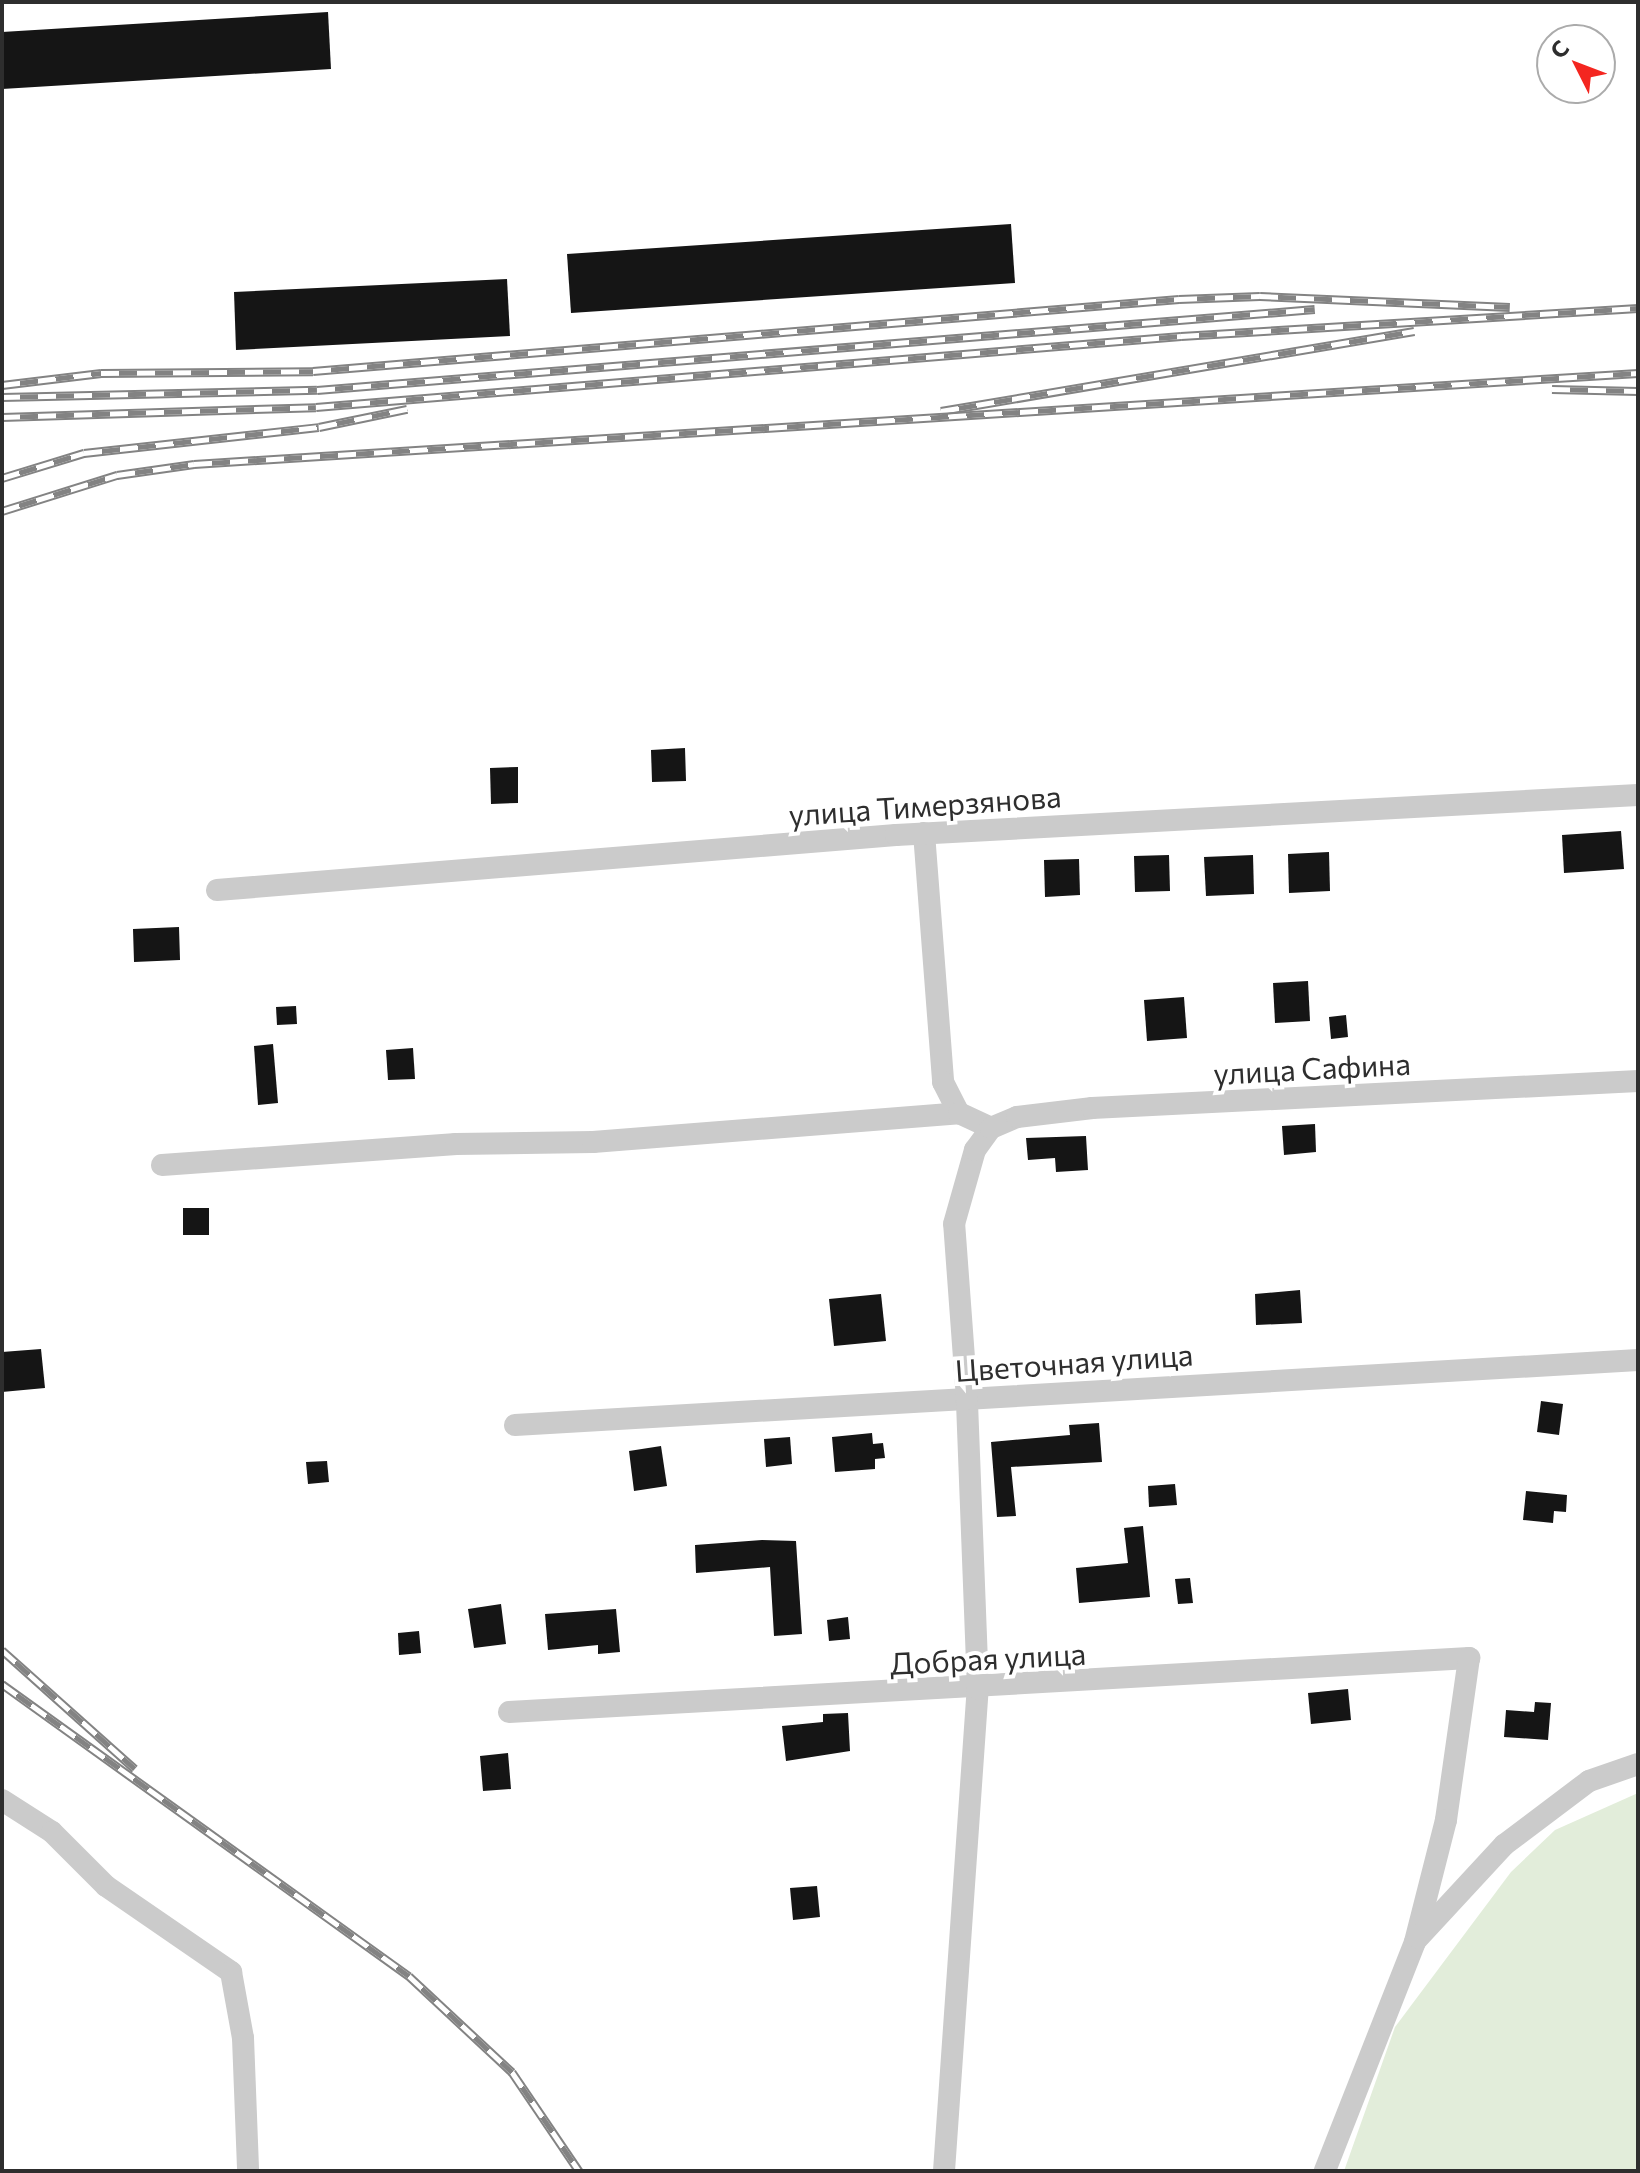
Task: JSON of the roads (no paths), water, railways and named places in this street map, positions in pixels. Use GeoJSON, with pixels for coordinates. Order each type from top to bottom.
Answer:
{"type":"FeatureCollection","features":[{"type":"Feature","properties":{"kind":"street","name":"улица Тимерзянова"},"geometry":{"type":"LineString","coordinates":[[217,890],[924,833],[1638,795]]}},
{"type":"Feature","properties":{"kind":"street"},"geometry":{"type":"LineString","coordinates":[[924,833],[943,1082],[959,1113]]}},
{"type":"Feature","properties":{"kind":"street","name":"улица Сафина"},"geometry":{"type":"LineString","coordinates":[[991,1128],[1017,1117],[1092,1108],[1638,1081]]}},
{"type":"Feature","properties":{"kind":"street"},"geometry":{"type":"LineString","coordinates":[[162,1165],[456,1144],[593,1142],[959,1113],[991,1128],[963,1177],[954,1224],[967,1399],[978,1689],[944,2171]]}},
{"type":"Feature","properties":{"kind":"street","name":"Цветочная улица"},"geometry":{"type":"LineString","coordinates":[[515,1425],[1638,1360]]}},
{"type":"Feature","properties":{"kind":"street","name":"Добрая улица"},"geometry":{"type":"LineString","coordinates":[[509,1712],[978,1689],[1469,1658],[1446,1820],[1415,1942]]}},
{"type":"Feature","properties":{"kind":"street"},"geometry":{"type":"LineString","coordinates":[[1325,2171],[1415,1942],[1504,1845],[1589,1781],[1638,1764]]}},
{"type":"Feature","properties":{"kind":"street"},"geometry":{"type":"LineString","coordinates":[[2,1800],[52,1832],[106,1886],[231,1972],[243,2038],[248,2171]]}},
{"type":"Feature","properties":{"kind":"railway"},"geometry":{"type":"LineString","coordinates":[[2,385],[101,373],[313,371],[1179,299],[1260,296],[1510,307]]}},
{"type":"Feature","properties":{"kind":"railway"},"geometry":{"type":"LineString","coordinates":[[2,417],[316,407],[1181,336],[1638,308]]}},
{"type":"Feature","properties":{"kind":"railway"},"geometry":{"type":"LineString","coordinates":[[2,397],[317,390],[1315,309]]}},
{"type":"Feature","properties":{"kind":"railway"},"geometry":{"type":"LineString","coordinates":[[941,411],[1414,331]]}},
{"type":"Feature","properties":{"kind":"railway"},"geometry":{"type":"LineString","coordinates":[[2,511],[117,475],[194,464],[1638,373]]}},
{"type":"Feature","properties":{"kind":"railway"},"geometry":{"type":"LineString","coordinates":[[1552,389],[1638,391]]}},
{"type":"Feature","properties":{"kind":"railway"},"geometry":{"type":"LineString","coordinates":[[2,478],[84,453],[319,427],[407,409]]}},
{"type":"Feature","properties":{"kind":"railway"},"geometry":{"type":"LineString","coordinates":[[2,1650],[135,1769]]}},
{"type":"Feature","properties":{"kind":"railway"},"geometry":{"type":"LineString","coordinates":[[2,1684],[409,1976],[512,2072],[579,2171]]}}]}
